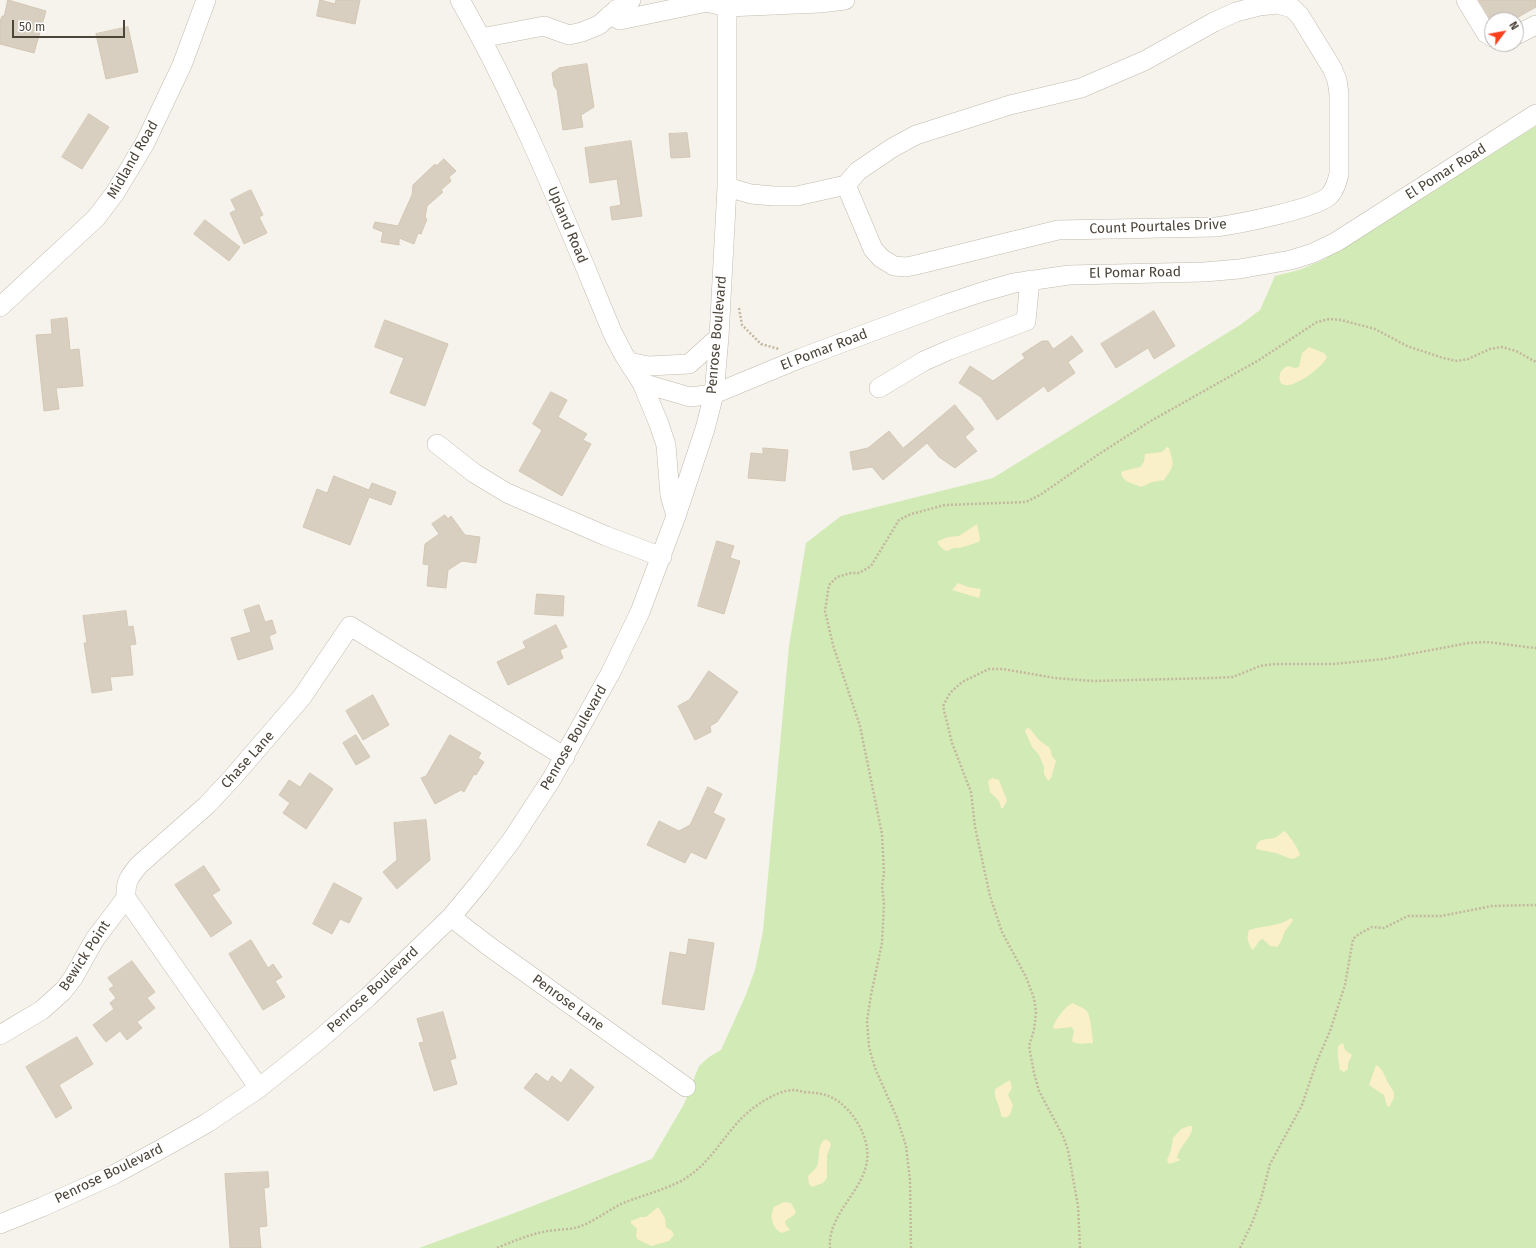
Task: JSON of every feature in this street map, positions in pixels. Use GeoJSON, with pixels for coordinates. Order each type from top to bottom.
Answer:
{"type":"FeatureCollection","features":[{"type":"Feature","properties":{"kind":"street","name":"Midland Road"},"geometry":{"type":"LineString","coordinates":[[0,307],[96,218],[115,193],[145,143],[182,65],[206,0]]}},
{"type":"Feature","properties":{"kind":"street","name":"Upland Road"},"geometry":{"type":"LineString","coordinates":[[460,0],[508,90],[534,147],[613,334],[642,383],[666,445],[670,495],[676,516]]}},
{"type":"Feature","properties":{"kind":"street"},"geometry":{"type":"LineString","coordinates":[[620,5],[620,20],[707,2],[820,3],[845,0]]}},
{"type":"Feature","properties":{"kind":"street"},"geometry":{"type":"LineString","coordinates":[[1466,0],[1484,30]]}},
{"type":"Feature","properties":{"kind":"street","name":"Penrose Boulevard"},"geometry":{"type":"LineString","coordinates":[[0,1224],[116,1174],[207,1123],[259,1088],[319,1040],[368,998],[451,917],[511,841],[565,757],[630,635],[662,557],[714,394],[719,337],[727,187],[727,3]]}},
{"type":"Feature","properties":{"kind":"street","name":"Count Pourtales Drive"},"geometry":{"type":"LineString","coordinates":[[1278,4],[1292,8],[1300,16],[1338,80],[1339,174],[1336,186],[1328,197],[1316,204],[1240,224],[1216,227],[1058,230],[916,265],[906,267],[894,266],[881,258],[873,249],[846,185],[858,171],[892,148],[916,135],[1010,105],[1081,88],[1144,61],[1214,22],[1236,12],[1260,6],[1278,4]]}},
{"type":"Feature","properties":{"kind":"street"},"geometry":{"type":"LineString","coordinates":[[481,38],[544,26],[570,35],[592,29],[620,5]]}},
{"type":"Feature","properties":{"kind":"street"},"geometry":{"type":"LineString","coordinates":[[1524,31],[1536,25]]}},
{"type":"Feature","properties":{"kind":"street","name":"El Pomar Road"},"geometry":{"type":"LineString","coordinates":[[714,394],[801,358],[936,308],[982,292],[1030,280],[1069,275],[1204,272],[1240,269],[1291,260],[1313,253],[1342,238],[1536,114]]}},
{"type":"Feature","properties":{"kind":"street"},"geometry":{"type":"LineString","coordinates":[[727,187],[751,194],[797,196],[846,185]]}},
{"type":"Feature","properties":{"kind":"street"},"geometry":{"type":"LineString","coordinates":[[879,388],[924,361],[1026,321],[1030,280]]}},
{"type":"Feature","properties":{"kind":"street"},"geometry":{"type":"LineString","coordinates":[[629,362],[648,366],[689,364],[719,337]]}},
{"type":"Feature","properties":{"kind":"street"},"geometry":{"type":"LineString","coordinates":[[642,383],[690,397],[714,394]]}},
{"type":"Feature","properties":{"kind":"street"},"geometry":{"type":"LineString","coordinates":[[436,444],[474,473],[507,493],[606,536],[662,557]]}},
{"type":"Feature","properties":{"kind":"street","name":"Chase Lane"},"geometry":{"type":"LineString","coordinates":[[126,898],[125,887],[130,876],[139,865],[207,805],[233,777],[302,697],[350,626],[565,757]]}},
{"type":"Feature","properties":{"kind":"street"},"geometry":{"type":"LineString","coordinates":[[126,898],[259,1088]]}},
{"type":"Feature","properties":{"kind":"street","name":"Bewick Point"},"geometry":{"type":"LineString","coordinates":[[0,1035],[42,1010],[63,992],[73,978],[95,939],[126,898]]}},
{"type":"Feature","properties":{"kind":"street","name":"Penrose Lane"},"geometry":{"type":"LineString","coordinates":[[451,917],[490,947],[686,1087]]}},
{"type":"Feature","properties":{"kind":"path"},"geometry":{"type":"LineString","coordinates":[[738,302],[742,325],[761,344],[780,350]]}},
{"type":"Feature","properties":{"kind":"path"},"geometry":{"type":"LineString","coordinates":[[911,1248],[910,1180],[906,1146],[897,1118],[875,1068],[869,1047],[867,1021],[870,995],[882,942],[884,904],[882,886],[884,874],[882,834],[860,726],[833,646],[825,611],[829,585],[837,577],[850,573],[859,573],[870,566],[899,520],[911,514],[945,505],[1026,502],[1040,495],[1099,454],[1149,422],[1259,360],[1317,322],[1328,319],[1341,320],[1375,329],[1407,346],[1457,361],[1490,349],[1502,347],[1516,351],[1536,362]]}},
{"type":"Feature","properties":{"kind":"path"},"geometry":{"type":"LineString","coordinates":[[1080,1248],[1078,1206],[1068,1150],[1063,1136],[1039,1091],[1029,1046],[1034,1030],[1036,1012],[1034,998],[1026,977],[1002,932],[990,896],[976,835],[971,792],[952,743],[943,706],[950,693],[962,682],[989,669],[1003,669],[1056,678],[1093,681],[1199,679],[1233,677],[1260,666],[1275,664],[1333,664],[1384,659],[1468,643],[1486,642],[1536,648]]}},
{"type":"Feature","properties":{"kind":"path"},"geometry":{"type":"LineString","coordinates":[[1240,1248],[1261,1199],[1270,1164],[1302,1105],[1317,1061],[1330,1031],[1345,985],[1353,940],[1359,934],[1372,927],[1384,928],[1408,916],[1441,916],[1492,906],[1536,905]]}},
{"type":"Feature","properties":{"kind":"path"},"geometry":{"type":"LineString","coordinates":[[497,1248],[528,1235],[580,1227],[605,1215],[622,1204],[676,1184],[691,1175],[703,1165],[739,1121],[764,1100],[792,1090],[825,1094],[839,1101],[855,1118],[862,1131],[867,1148],[867,1162],[864,1176],[840,1212],[829,1238],[830,1248]]}},
{"type":"Feature","properties":{"kind":"green space"},"geometry":{"type":"Polygon","coordinates":[[[1536,126],[1536,1248],[419,1248],[520,1211],[652,1159],[684,1104],[699,1066],[709,1057],[721,1050],[745,997],[755,970],[763,931],[789,646],[806,543],[841,516],[993,478],[1240,325],[1260,310],[1275,276],[1299,270],[1323,260],[1536,126]]]}},
{"type":"Feature","properties":{"kind":"sand"},"geometry":{"type":"Polygon","coordinates":[[[1309,347],[1324,353],[1327,357],[1317,369],[1308,376],[1291,385],[1284,385],[1280,381],[1280,373],[1288,366],[1295,368],[1299,367],[1302,353],[1309,347]]]}},
{"type":"Feature","properties":{"kind":"sand"},"geometry":{"type":"Polygon","coordinates":[[[1167,447],[1169,448],[1173,462],[1172,468],[1164,480],[1152,482],[1141,487],[1124,479],[1121,473],[1123,471],[1140,467],[1144,462],[1145,454],[1162,452],[1167,447]]]}},
{"type":"Feature","properties":{"kind":"sand"},"geometry":{"type":"Polygon","coordinates":[[[977,524],[980,539],[979,542],[947,551],[938,544],[938,541],[948,537],[959,536],[977,524]]]}},
{"type":"Feature","properties":{"kind":"sand"},"geometry":{"type":"Polygon","coordinates":[[[958,583],[968,587],[981,589],[979,598],[952,590],[958,583]]]}},
{"type":"Feature","properties":{"kind":"sand"},"geometry":{"type":"Polygon","coordinates":[[[1027,728],[1030,729],[1039,740],[1050,748],[1052,756],[1056,761],[1051,778],[1048,781],[1044,774],[1044,767],[1039,755],[1032,747],[1025,731],[1027,728]]]}},
{"type":"Feature","properties":{"kind":"sand"},"geometry":{"type":"Polygon","coordinates":[[[992,778],[999,780],[1007,801],[1003,808],[1001,808],[999,801],[990,792],[988,781],[992,778]]]}},
{"type":"Feature","properties":{"kind":"sand"},"geometry":{"type":"Polygon","coordinates":[[[1284,831],[1294,842],[1300,855],[1291,859],[1276,853],[1256,849],[1258,842],[1276,837],[1284,831]]]}},
{"type":"Feature","properties":{"kind":"sand"},"geometry":{"type":"Polygon","coordinates":[[[1291,918],[1293,920],[1285,931],[1277,947],[1270,946],[1263,939],[1260,940],[1253,950],[1251,948],[1248,938],[1249,930],[1281,923],[1291,918]]]}},
{"type":"Feature","properties":{"kind":"sand"},"geometry":{"type":"Polygon","coordinates":[[[1073,1003],[1084,1008],[1088,1013],[1093,1043],[1080,1044],[1073,1042],[1074,1031],[1072,1027],[1053,1028],[1061,1014],[1070,1004],[1073,1003]]]}},
{"type":"Feature","properties":{"kind":"sand"},"geometry":{"type":"Polygon","coordinates":[[[1343,1043],[1345,1050],[1352,1055],[1348,1063],[1348,1069],[1344,1072],[1340,1070],[1338,1058],[1338,1046],[1343,1043]]]}},
{"type":"Feature","properties":{"kind":"sand"},"geometry":{"type":"Polygon","coordinates":[[[1376,1065],[1383,1072],[1394,1093],[1389,1107],[1387,1106],[1384,1095],[1369,1085],[1376,1065]]]}},
{"type":"Feature","properties":{"kind":"sand"},"geometry":{"type":"Polygon","coordinates":[[[1010,1080],[1012,1088],[1008,1095],[1013,1105],[1010,1115],[1008,1117],[1004,1117],[1001,1116],[995,1096],[995,1089],[1010,1080]]]}},
{"type":"Feature","properties":{"kind":"sand"},"geometry":{"type":"Polygon","coordinates":[[[1192,1126],[1191,1134],[1180,1149],[1177,1158],[1181,1160],[1169,1164],[1167,1160],[1171,1150],[1173,1138],[1181,1129],[1192,1126]]]}},
{"type":"Feature","properties":{"kind":"sand"},"geometry":{"type":"Polygon","coordinates":[[[826,1139],[831,1145],[827,1155],[827,1178],[823,1183],[812,1187],[809,1184],[808,1176],[817,1166],[821,1144],[826,1139]]]}},
{"type":"Feature","properties":{"kind":"sand"},"geometry":{"type":"Polygon","coordinates":[[[784,1202],[791,1203],[796,1212],[785,1221],[790,1230],[781,1233],[775,1228],[772,1222],[772,1210],[774,1207],[784,1202]]]}},
{"type":"Feature","properties":{"kind":"sand"},"geometry":{"type":"Polygon","coordinates":[[[658,1207],[665,1218],[666,1227],[672,1231],[674,1235],[669,1241],[651,1246],[637,1239],[637,1229],[631,1221],[641,1217],[646,1217],[658,1207]]]}},
{"type":"Feature","properties":{"kind":"building"},"geometry":{"type":"Polygon","coordinates":[[[8,0],[46,11],[34,53],[0,44],[0,22],[2,16],[4,16],[8,0]]]}},
{"type":"Feature","properties":{"kind":"building"},"geometry":{"type":"Polygon","coordinates":[[[320,0],[335,4],[336,0],[360,0],[355,24],[317,16],[320,0]]]}},
{"type":"Feature","properties":{"kind":"building"},"geometry":{"type":"Polygon","coordinates":[[[1479,0],[1536,0],[1536,7],[1524,14],[1524,12],[1486,12],[1479,0]]]}},
{"type":"Feature","properties":{"kind":"building"},"geometry":{"type":"Polygon","coordinates":[[[128,27],[138,72],[106,79],[96,34],[128,27]]]}},
{"type":"Feature","properties":{"kind":"building"},"geometry":{"type":"Polygon","coordinates":[[[587,64],[594,107],[581,115],[583,127],[563,130],[557,90],[554,86],[552,73],[559,68],[587,64]]]}},
{"type":"Feature","properties":{"kind":"building"},"geometry":{"type":"Polygon","coordinates":[[[89,114],[109,127],[82,169],[62,157],[89,114]]]}},
{"type":"Feature","properties":{"kind":"building"},"geometry":{"type":"Polygon","coordinates":[[[687,133],[690,157],[671,158],[669,134],[687,133]]]}},
{"type":"Feature","properties":{"kind":"building"},"geometry":{"type":"Polygon","coordinates":[[[631,141],[642,216],[612,220],[610,207],[621,205],[617,179],[590,183],[585,148],[631,141]]]}},
{"type":"Feature","properties":{"kind":"building"},"geometry":{"type":"Polygon","coordinates":[[[444,159],[456,171],[449,177],[451,181],[441,190],[443,192],[427,206],[425,218],[427,219],[421,234],[418,233],[414,244],[399,238],[399,245],[381,242],[383,232],[373,228],[375,222],[398,226],[412,195],[413,185],[435,164],[436,166],[444,159]]]}},
{"type":"Feature","properties":{"kind":"building"},"geometry":{"type":"Polygon","coordinates":[[[251,190],[263,215],[259,217],[267,233],[244,244],[230,213],[236,210],[231,200],[251,190]]]}},
{"type":"Feature","properties":{"kind":"building"},"geometry":{"type":"Polygon","coordinates":[[[205,220],[240,247],[229,261],[194,234],[205,220]]]}},
{"type":"Feature","properties":{"kind":"building"},"geometry":{"type":"Polygon","coordinates":[[[1154,311],[1175,346],[1154,359],[1148,348],[1116,368],[1101,344],[1154,311]]]}},
{"type":"Feature","properties":{"kind":"building"},"geometry":{"type":"Polygon","coordinates":[[[67,318],[70,350],[79,349],[83,386],[56,388],[59,409],[44,411],[36,335],[52,334],[51,320],[67,318]]]}},
{"type":"Feature","properties":{"kind":"building"},"geometry":{"type":"Polygon","coordinates":[[[385,320],[448,344],[425,406],[390,393],[404,358],[375,347],[385,320]]]}},
{"type":"Feature","properties":{"kind":"building"},"geometry":{"type":"Polygon","coordinates":[[[1072,336],[1083,351],[1068,362],[1075,373],[1048,392],[1044,386],[997,420],[981,397],[959,383],[970,366],[993,381],[1025,358],[1022,354],[1042,341],[1048,341],[1053,349],[1072,336]]]}},
{"type":"Feature","properties":{"kind":"building"},"geometry":{"type":"Polygon","coordinates":[[[551,392],[567,400],[558,417],[587,434],[583,440],[591,444],[562,496],[519,471],[542,430],[533,424],[551,392]]]}},
{"type":"Feature","properties":{"kind":"building"},"geometry":{"type":"Polygon","coordinates":[[[955,405],[974,429],[965,437],[977,451],[955,468],[939,457],[927,443],[883,480],[872,467],[853,470],[850,452],[868,448],[889,431],[903,448],[955,405]]]}},
{"type":"Feature","properties":{"kind":"building"},"geometry":{"type":"Polygon","coordinates":[[[763,448],[788,450],[785,481],[748,478],[751,453],[763,454],[763,448]]]}},
{"type":"Feature","properties":{"kind":"building"},"geometry":{"type":"Polygon","coordinates":[[[334,476],[369,490],[372,483],[396,492],[391,505],[369,497],[350,545],[303,527],[317,489],[327,493],[334,476]]]}},
{"type":"Feature","properties":{"kind":"building"},"geometry":{"type":"Polygon","coordinates":[[[445,515],[448,519],[451,516],[465,535],[480,537],[476,563],[462,561],[448,570],[446,588],[427,586],[429,565],[423,564],[425,544],[439,534],[432,524],[445,515]]]}},
{"type":"Feature","properties":{"kind":"building"},"geometry":{"type":"Polygon","coordinates":[[[717,541],[734,546],[730,558],[740,561],[724,614],[698,606],[717,541]]]}},
{"type":"Feature","properties":{"kind":"building"},"geometry":{"type":"Polygon","coordinates":[[[537,594],[564,596],[563,616],[535,614],[537,594]]]}},
{"type":"Feature","properties":{"kind":"building"},"geometry":{"type":"Polygon","coordinates":[[[259,605],[265,622],[272,620],[276,633],[269,636],[273,649],[238,660],[231,638],[251,632],[244,610],[259,605]]]}},
{"type":"Feature","properties":{"kind":"building"},"geometry":{"type":"Polygon","coordinates":[[[126,611],[128,627],[133,626],[136,644],[130,645],[133,675],[110,677],[112,690],[92,693],[84,643],[87,643],[83,616],[126,611]]]}},
{"type":"Feature","properties":{"kind":"building"},"geometry":{"type":"Polygon","coordinates":[[[556,625],[567,647],[560,650],[563,658],[508,685],[497,662],[526,648],[523,642],[556,625]]]}},
{"type":"Feature","properties":{"kind":"building"},"geometry":{"type":"Polygon","coordinates":[[[709,671],[738,692],[717,722],[710,726],[711,732],[695,740],[678,706],[689,700],[709,671]]]}},
{"type":"Feature","properties":{"kind":"building"},"geometry":{"type":"Polygon","coordinates":[[[373,695],[389,725],[363,740],[346,711],[373,695]]]}},
{"type":"Feature","properties":{"kind":"building"},"geometry":{"type":"Polygon","coordinates":[[[356,735],[370,757],[356,765],[343,743],[356,735]]]}},
{"type":"Feature","properties":{"kind":"building"},"geometry":{"type":"Polygon","coordinates":[[[450,735],[481,753],[478,758],[484,762],[476,775],[474,774],[464,792],[461,790],[435,804],[421,778],[426,776],[450,735]]]}},
{"type":"Feature","properties":{"kind":"building"},"geometry":{"type":"Polygon","coordinates":[[[310,773],[333,789],[306,829],[283,813],[290,803],[279,795],[289,780],[300,787],[310,773]]]}},
{"type":"Feature","properties":{"kind":"building"},"geometry":{"type":"Polygon","coordinates":[[[708,787],[722,794],[713,813],[725,819],[706,859],[691,852],[685,863],[647,845],[659,821],[679,831],[690,825],[708,787]]]}},
{"type":"Feature","properties":{"kind":"building"},"geometry":{"type":"Polygon","coordinates":[[[426,820],[430,860],[397,889],[383,872],[397,860],[394,823],[426,820]]]}},
{"type":"Feature","properties":{"kind":"building"},"geometry":{"type":"Polygon","coordinates":[[[204,866],[220,890],[212,895],[232,923],[211,937],[175,885],[204,866]]]}},
{"type":"Feature","properties":{"kind":"building"},"geometry":{"type":"Polygon","coordinates":[[[334,883],[362,898],[349,923],[340,919],[332,934],[313,924],[334,883]]]}},
{"type":"Feature","properties":{"kind":"building"},"geometry":{"type":"Polygon","coordinates":[[[689,939],[714,943],[704,1010],[662,1004],[670,952],[686,955],[689,939]]]}},
{"type":"Feature","properties":{"kind":"building"},"geometry":{"type":"Polygon","coordinates":[[[251,940],[268,968],[273,964],[282,977],[275,981],[285,997],[263,1010],[229,954],[251,940]]]}},
{"type":"Feature","properties":{"kind":"building"},"geometry":{"type":"Polygon","coordinates":[[[132,961],[155,992],[147,998],[155,1008],[137,1022],[142,1028],[127,1040],[120,1031],[106,1042],[93,1025],[114,1009],[110,1003],[116,998],[109,989],[114,986],[108,978],[132,961]]]}},
{"type":"Feature","properties":{"kind":"building"},"geometry":{"type":"Polygon","coordinates":[[[443,1012],[456,1058],[450,1060],[457,1084],[434,1091],[419,1043],[424,1042],[417,1019],[443,1012]]]}},
{"type":"Feature","properties":{"kind":"building"},"geometry":{"type":"Polygon","coordinates":[[[77,1037],[93,1064],[59,1085],[72,1108],[56,1118],[26,1067],[77,1037]]]}},
{"type":"Feature","properties":{"kind":"building"},"geometry":{"type":"Polygon","coordinates":[[[571,1069],[594,1087],[568,1121],[524,1088],[536,1073],[548,1082],[552,1076],[561,1083],[571,1069]]]}},
{"type":"Feature","properties":{"kind":"building"},"geometry":{"type":"Polygon","coordinates":[[[268,1172],[269,1187],[264,1188],[267,1226],[259,1227],[261,1248],[230,1248],[225,1174],[268,1172]]]}}]}
